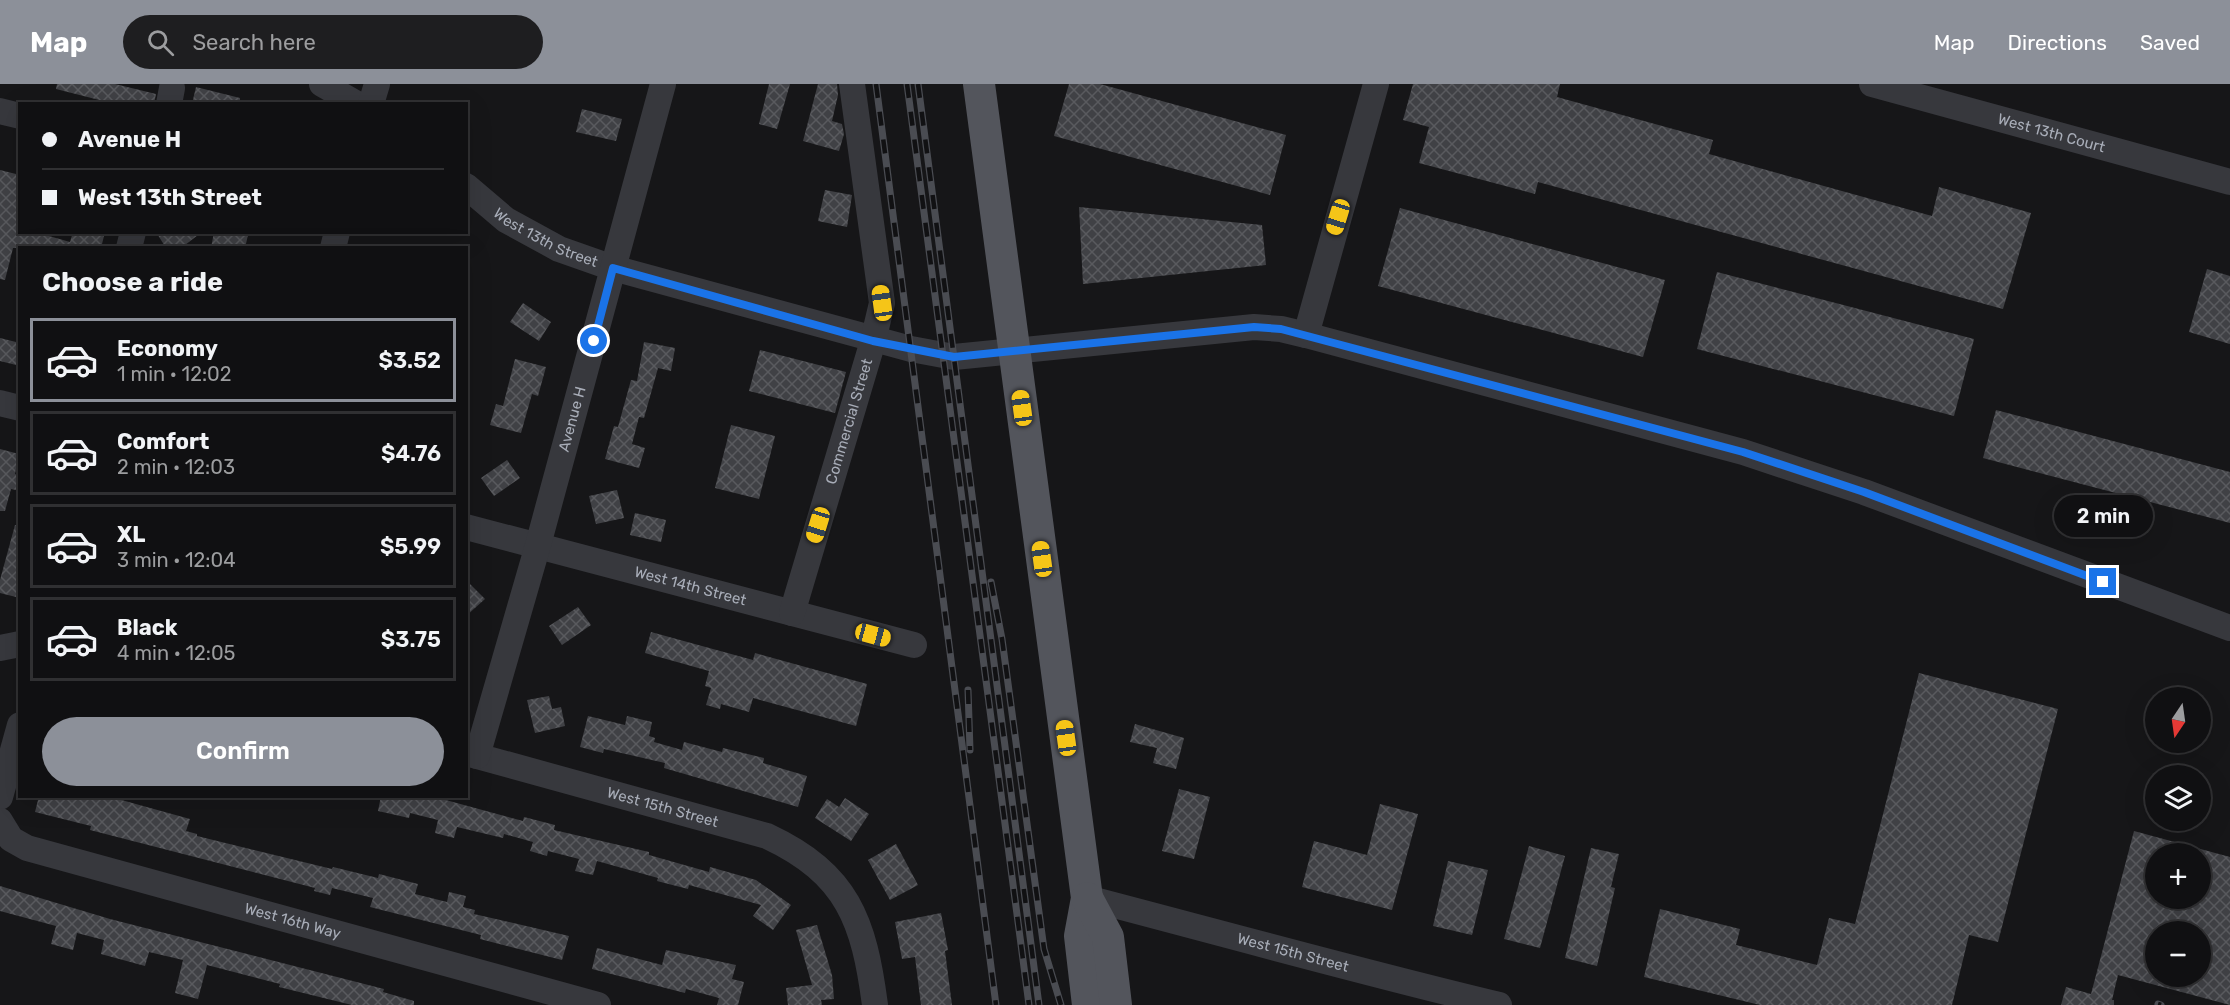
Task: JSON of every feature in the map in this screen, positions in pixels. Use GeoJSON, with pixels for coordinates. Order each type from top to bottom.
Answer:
{"type":"FeatureCollection","features":[{"type":"Feature","properties":{"kind":"main road"},"geometry":{"type":"LineString","coordinates":[[979,84],[1088,898],[1108,937],[1116,1005]]}},
{"type":"Feature","properties":{"kind":"main road"},"geometry":{"type":"LineString","coordinates":[[1088,898],[1080,936],[1088,1005]]}},
{"type":"Feature","properties":{"kind":"street"},"geometry":{"type":"LineString","coordinates":[[322,84],[354,102]]}},
{"type":"Feature","properties":{"kind":"street"},"geometry":{"type":"LineString","coordinates":[[372,102],[377,84]]}},
{"type":"Feature","properties":{"kind":"street","name":"Avenue H"},"geometry":{"type":"LineString","coordinates":[[472,754],[538,546],[663,84]]}},
{"type":"Feature","properties":{"kind":"street","name":"Commercial Street"},"geometry":{"type":"LineString","coordinates":[[792,613],[873,341],[882,303],[852,84]]}},
{"type":"Feature","properties":{"kind":"street"},"geometry":{"type":"LineString","coordinates":[[1306,335],[1376,84]]}},
{"type":"Feature","properties":{"kind":"street","name":"West 13th Court"},"geometry":{"type":"LineString","coordinates":[[1872,84],[2230,182]]}},
{"type":"Feature","properties":{"kind":"street"},"geometry":{"type":"LineString","coordinates":[[0,111],[18,116]]}},
{"type":"Feature","properties":{"kind":"street","name":"West 13th Street"},"geometry":{"type":"LineString","coordinates":[[468,188],[506,220],[559,249],[613,268],[873,341],[954,357],[1014,349],[1254,327],[1281,329],[1306,335],[1743,452],[1875,496],[2230,628]]}},
{"type":"Feature","properties":{"kind":"street"},"geometry":{"type":"LineString","coordinates":[[0,402],[18,407]]}},
{"type":"Feature","properties":{"kind":"street","name":"West 14th Street"},"geometry":{"type":"LineString","coordinates":[[468,527],[914,645]]}},
{"type":"Feature","properties":{"kind":"street"},"geometry":{"type":"LineString","coordinates":[[0,648],[18,644]]}},
{"type":"Feature","properties":{"kind":"street"},"geometry":{"type":"LineString","coordinates":[[0,797],[18,732]]}},
{"type":"Feature","properties":{"kind":"street","name":"West 15th Street"},"geometry":{"type":"LineString","coordinates":[[472,754],[767,836],[790,847],[812,862],[841,893],[858,922],[866,947],[875,1005]]}},
{"type":"Feature","properties":{"kind":"street","name":"West 16th Way"},"geometry":{"type":"LineString","coordinates":[[0,821],[11,839],[27,848],[598,1005]]}},
{"type":"Feature","properties":{"kind":"street","name":"West 15th Street"},"geometry":{"type":"LineString","coordinates":[[1088,898],[1274,946],[1349,969],[1499,1005]]}},
{"type":"Feature","properties":{"kind":"building"},"geometry":{"type":"Polygon","coordinates":[[[57,84],[115,84],[156,94],[154,102],[107,102],[56,89],[57,84]]]}},
{"type":"Feature","properties":{"kind":"building"},"geometry":{"type":"Polygon","coordinates":[[[769,84],[790,84],[777,129],[759,124],[769,84]]]}},
{"type":"Feature","properties":{"kind":"building"},"geometry":{"type":"Polygon","coordinates":[[[818,84],[837,84],[838,95],[832,121],[842,124],[844,134],[839,151],[803,141],[818,84]]]}},
{"type":"Feature","properties":{"kind":"building"},"geometry":{"type":"Polygon","coordinates":[[[1069,84],[1100,84],[1286,135],[1270,195],[1054,136],[1069,84]]]}},
{"type":"Feature","properties":{"kind":"building"},"geometry":{"type":"Polygon","coordinates":[[[1413,84],[1560,84],[1557,97],[1713,140],[1709,154],[1932,216],[1939,187],[2031,213],[2003,309],[1538,182],[1535,194],[1419,163],[1429,127],[1403,120],[1413,84]]]}},
{"type":"Feature","properties":{"kind":"building"},"geometry":{"type":"Polygon","coordinates":[[[196,87],[240,98],[240,102],[192,102],[196,87]]]}},
{"type":"Feature","properties":{"kind":"building"},"geometry":{"type":"Polygon","coordinates":[[[582,109],[622,119],[616,141],[576,132],[582,109]]]}},
{"type":"Feature","properties":{"kind":"building"},"geometry":{"type":"Polygon","coordinates":[[[0,170],[18,174],[18,234],[42,234],[70,242],[72,234],[104,234],[102,246],[18,246],[18,248],[13,248],[5,280],[0,279],[0,170]]]}},
{"type":"Feature","properties":{"kind":"building"},"geometry":{"type":"Polygon","coordinates":[[[825,190],[852,195],[847,227],[818,221],[825,190]]]}},
{"type":"Feature","properties":{"kind":"building"},"geometry":{"type":"Polygon","coordinates":[[[1079,207],[1262,225],[1266,265],[1083,284],[1079,207]]]}},
{"type":"Feature","properties":{"kind":"building"},"geometry":{"type":"Polygon","coordinates":[[[1400,208],[1665,280],[1643,357],[1378,286],[1400,208]]]}},
{"type":"Feature","properties":{"kind":"building"},"geometry":{"type":"Polygon","coordinates":[[[157,234],[199,234],[184,246],[165,246],[157,234]]]}},
{"type":"Feature","properties":{"kind":"building"},"geometry":{"type":"Polygon","coordinates":[[[214,234],[248,235],[245,246],[211,246],[214,234]]]}},
{"type":"Feature","properties":{"kind":"building"},"geometry":{"type":"Polygon","coordinates":[[[2207,269],[2230,276],[2230,344],[2189,332],[2207,269]]]}},
{"type":"Feature","properties":{"kind":"building"},"geometry":{"type":"Polygon","coordinates":[[[1717,272],[1974,339],[1954,416],[1697,349],[1717,272]]]}},
{"type":"Feature","properties":{"kind":"building"},"geometry":{"type":"Polygon","coordinates":[[[523,303],[551,322],[539,341],[510,322],[523,303]]]}},
{"type":"Feature","properties":{"kind":"building"},"geometry":{"type":"Polygon","coordinates":[[[0,338],[18,342],[18,366],[0,361],[0,338]]]}},
{"type":"Feature","properties":{"kind":"building"},"geometry":{"type":"Polygon","coordinates":[[[644,342],[675,348],[671,371],[658,368],[644,418],[639,417],[632,444],[645,448],[639,468],[605,459],[614,426],[618,427],[631,380],[637,381],[644,342]]]}},
{"type":"Feature","properties":{"kind":"building"},"geometry":{"type":"Polygon","coordinates":[[[760,350],[846,372],[835,413],[749,391],[760,350]]]}},
{"type":"Feature","properties":{"kind":"building"},"geometry":{"type":"Polygon","coordinates":[[[515,359],[546,367],[538,396],[532,394],[521,433],[490,425],[496,404],[503,406],[515,359]]]}},
{"type":"Feature","properties":{"kind":"building"},"geometry":{"type":"Polygon","coordinates":[[[1996,410],[2230,472],[2230,523],[1983,458],[1996,410]]]}},
{"type":"Feature","properties":{"kind":"building"},"geometry":{"type":"Polygon","coordinates":[[[731,425],[775,436],[759,499],[715,488],[731,425]]]}},
{"type":"Feature","properties":{"kind":"building"},"geometry":{"type":"Polygon","coordinates":[[[0,449],[18,454],[15,474],[18,475],[18,483],[16,490],[11,489],[5,511],[0,511],[0,449]]]}},
{"type":"Feature","properties":{"kind":"building"},"geometry":{"type":"Polygon","coordinates":[[[507,460],[520,478],[494,496],[481,478],[507,460]]]}},
{"type":"Feature","properties":{"kind":"building"},"geometry":{"type":"Polygon","coordinates":[[[617,490],[624,518],[596,524],[589,496],[617,490]]]}},
{"type":"Feature","properties":{"kind":"building"},"geometry":{"type":"Polygon","coordinates":[[[635,513],[666,520],[661,542],[630,535],[635,513]]]}},
{"type":"Feature","properties":{"kind":"building"},"geometry":{"type":"Polygon","coordinates":[[[15,525],[18,525],[18,598],[0,593],[0,580],[15,525]]]}},
{"type":"Feature","properties":{"kind":"building"},"geometry":{"type":"Polygon","coordinates":[[[468,582],[485,599],[468,614],[468,582]]]}},
{"type":"Feature","properties":{"kind":"building"},"geometry":{"type":"Polygon","coordinates":[[[578,607],[591,625],[562,645],[549,626],[578,607]]]}},
{"type":"Feature","properties":{"kind":"building"},"geometry":{"type":"Polygon","coordinates":[[[651,632],[753,660],[755,653],[867,684],[856,726],[753,698],[749,712],[721,704],[720,709],[706,705],[711,688],[705,686],[709,671],[645,653],[651,632]]]}},
{"type":"Feature","properties":{"kind":"building"},"geometry":{"type":"Polygon","coordinates":[[[1919,673],[2058,709],[1998,942],[1969,935],[1952,1005],[1760,1005],[1644,977],[1660,909],[1740,929],[1736,945],[1817,965],[1829,918],[1855,924],[1919,673]]]}},
{"type":"Feature","properties":{"kind":"building"},"geometry":{"type":"Polygon","coordinates":[[[549,696],[552,709],[561,707],[565,726],[535,733],[527,700],[549,696]]]}},
{"type":"Feature","properties":{"kind":"building"},"geometry":{"type":"Polygon","coordinates":[[[588,716],[625,725],[627,716],[652,722],[649,736],[655,738],[654,742],[682,750],[684,742],[722,752],[723,748],[764,758],[763,763],[807,776],[798,807],[664,768],[665,763],[604,749],[603,753],[580,747],[588,716]]]}},
{"type":"Feature","properties":{"kind":"building"},"geometry":{"type":"Polygon","coordinates":[[[1135,724],[1184,738],[1176,769],[1153,763],[1157,748],[1130,742],[1135,724]]]}},
{"type":"Feature","properties":{"kind":"building"},"geometry":{"type":"Polygon","coordinates":[[[1179,789],[1210,797],[1194,859],[1162,851],[1179,789]]]}},
{"type":"Feature","properties":{"kind":"building"},"geometry":{"type":"Polygon","coordinates":[[[38,798],[114,798],[190,819],[186,831],[197,834],[197,836],[332,869],[333,867],[378,878],[379,874],[418,884],[415,894],[447,902],[449,892],[466,896],[463,907],[475,910],[474,914],[569,936],[562,960],[480,939],[481,935],[370,907],[373,898],[332,888],[330,895],[314,891],[315,888],[90,830],[91,826],[35,812],[38,798]]]}},
{"type":"Feature","properties":{"kind":"building"},"geometry":{"type":"Polygon","coordinates":[[[381,798],[438,798],[523,821],[524,817],[555,825],[554,830],[649,852],[649,855],[709,872],[710,867],[756,880],[791,905],[773,930],[753,916],[761,905],[689,885],[688,889],[657,881],[658,878],[597,861],[593,875],[575,871],[579,859],[548,851],[547,856],[530,851],[533,842],[504,834],[503,838],[457,827],[454,838],[435,833],[438,820],[410,813],[409,818],[378,811],[381,798]]]}},
{"type":"Feature","properties":{"kind":"building"},"geometry":{"type":"Polygon","coordinates":[[[845,798],[869,814],[851,841],[815,818],[827,799],[839,807],[845,798]]]}},
{"type":"Feature","properties":{"kind":"building"},"geometry":{"type":"Polygon","coordinates":[[[1380,804],[1418,814],[1392,910],[1302,887],[1314,841],[1367,855],[1380,804]]]}},
{"type":"Feature","properties":{"kind":"building"},"geometry":{"type":"Polygon","coordinates":[[[2134,831],[2178,843],[2145,843],[2145,909],[2211,909],[2211,852],[2230,857],[2230,1005],[2163,987],[2211,987],[2211,921],[2145,921],[2145,982],[2118,975],[2112,1000],[2114,1000],[2114,1005],[2061,1005],[2066,987],[2091,994],[2134,831]]]}},
{"type":"Feature","properties":{"kind":"building"},"geometry":{"type":"Polygon","coordinates":[[[896,844],[918,885],[890,900],[868,860],[896,844]]]}},
{"type":"Feature","properties":{"kind":"building"},"geometry":{"type":"Polygon","coordinates":[[[1529,846],[1565,856],[1540,948],[1504,939],[1529,846]]]}},
{"type":"Feature","properties":{"kind":"building"},"geometry":{"type":"Polygon","coordinates":[[[1591,848],[1619,854],[1611,887],[1615,888],[1597,966],[1565,958],[1591,848]]]}},
{"type":"Feature","properties":{"kind":"building"},"geometry":{"type":"Polygon","coordinates":[[[1448,861],[1488,870],[1472,935],[1433,926],[1448,861]]]}},
{"type":"Feature","properties":{"kind":"building"},"geometry":{"type":"Polygon","coordinates":[[[0,886],[110,919],[384,989],[383,992],[414,1001],[414,1005],[352,1005],[279,987],[280,984],[207,965],[198,999],[175,993],[183,960],[149,952],[145,966],[101,954],[104,940],[77,933],[73,950],[51,944],[56,926],[0,911],[0,886]]]}},
{"type":"Feature","properties":{"kind":"building"},"geometry":{"type":"Polygon","coordinates":[[[941,913],[948,950],[945,951],[952,1005],[921,1005],[915,957],[902,959],[895,922],[941,913]]]}},
{"type":"Feature","properties":{"kind":"building"},"geometry":{"type":"Polygon","coordinates":[[[817,925],[832,975],[834,999],[821,1000],[822,1005],[788,1005],[786,988],[812,985],[796,930],[817,925]]]}},
{"type":"Feature","properties":{"kind":"building"},"geometry":{"type":"Polygon","coordinates":[[[597,948],[662,965],[666,950],[736,965],[732,979],[744,982],[738,1005],[717,1005],[719,998],[686,989],[685,993],[592,969],[597,948]]]}},
{"type":"Feature","properties":{"kind":"railway"},"geometry":{"type":"LineString","coordinates":[[876,84],[996,1005]]}},
{"type":"Feature","properties":{"kind":"railway"},"geometry":{"type":"LineString","coordinates":[[907,84],[1029,1005]]}},
{"type":"Feature","properties":{"kind":"railway"},"geometry":{"type":"LineString","coordinates":[[918,84],[1039,1005]]}},
{"type":"Feature","properties":{"kind":"railway"},"geometry":{"type":"LineString","coordinates":[[991,582],[1002,639],[1044,949],[1061,1005]]}},
{"type":"Feature","properties":{"kind":"railway"},"geometry":{"type":"LineString","coordinates":[[968,690],[970,750]]}},
{"type":"Feature","properties":{"kind":"route"},"geometry":{"type":"LineString","coordinates":[[594,341],[613,268],[873,341],[954,357],[984,355],[1014,349],[1254,327],[1281,329],[1743,452],[1864,492],[2103,582]]}}]}
